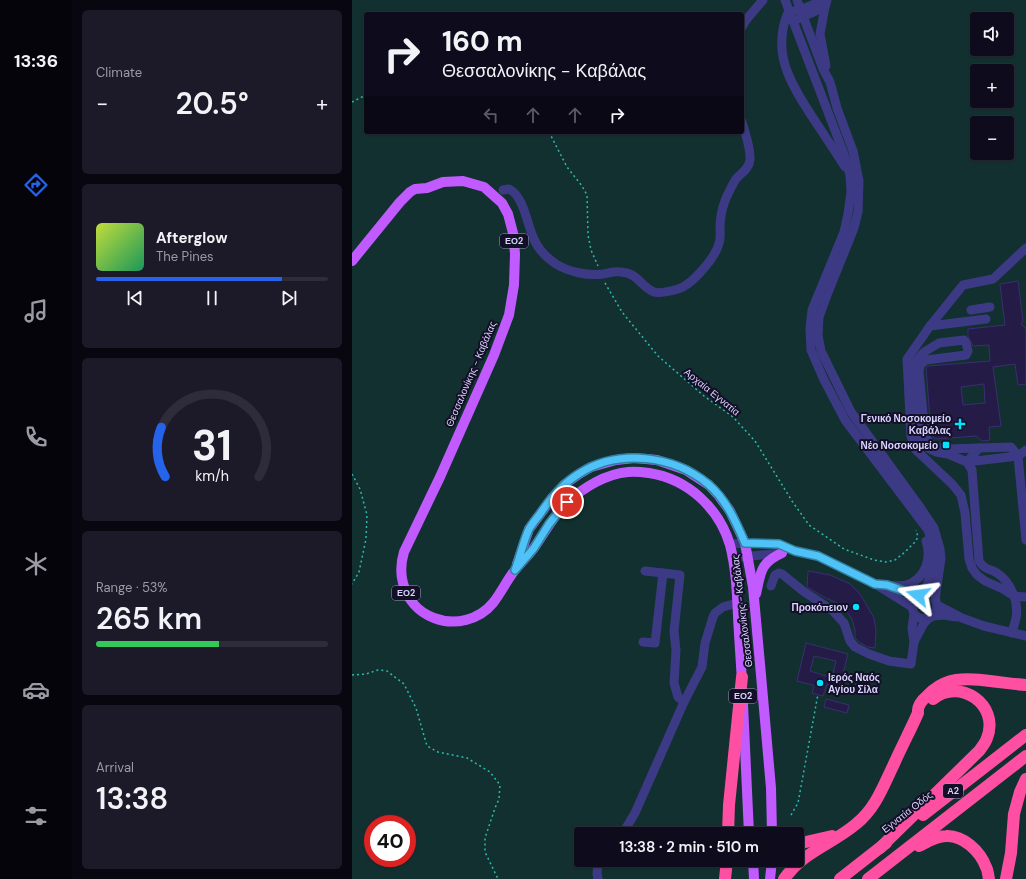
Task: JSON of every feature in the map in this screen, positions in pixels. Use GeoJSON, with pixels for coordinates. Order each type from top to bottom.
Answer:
{"type":"FeatureCollection","features":[{"type":"Feature","properties":{"kind":"highway"},"geometry":{"type":"LineString","coordinates":[[728,827],[729,805],[742,677]]}},
{"type":"Feature","properties":{"kind":"highway"},"geometry":{"type":"LineString","coordinates":[[918,713],[917,708],[927,696],[948,682],[956,680],[983,680],[1026,685]]}},
{"type":"Feature","properties":{"kind":"highway"},"geometry":{"type":"LineString","coordinates":[[784,879],[801,859],[828,843],[862,819],[878,798],[918,713],[938,695],[956,690],[976,697],[987,712],[989,723],[988,737],[979,751],[880,848]]}},
{"type":"Feature","properties":{"kind":"highway","name":"Εγνατία Οδός"},"geometry":{"type":"LineString","coordinates":[[840,879],[1026,735]]}},
{"type":"Feature","properties":{"kind":"highway","name":"Α2"},"geometry":{"type":"LineString","coordinates":[[868,879],[1026,756]]}},
{"type":"Feature","properties":{"kind":"highway"},"geometry":{"type":"LineString","coordinates":[[1006,879],[1011,853],[1014,814],[1020,792],[1026,779]]}},
{"type":"Feature","properties":{"kind":"highway"},"geometry":{"type":"LineString","coordinates":[[804,842],[841,834]]}},
{"type":"Feature","properties":{"kind":"highway"},"geometry":{"type":"LineString","coordinates":[[892,861],[931,840],[944,836],[954,836],[970,845],[980,856],[987,867],[989,879]]}},
{"type":"Feature","properties":{"kind":"highway"},"geometry":{"type":"LineString","coordinates":[[725,879],[727,867]]}},
{"type":"Feature","properties":{"kind":"main road","name":"Θεσσαλονίκης - Καβάλας"},"geometry":{"type":"LineString","coordinates":[[352,261],[400,202],[415,189],[427,188],[438,183],[450,181],[470,182],[484,187],[502,203],[508,214],[513,233],[515,265],[514,285],[509,315],[494,355],[440,477],[404,552],[401,571],[404,589],[414,605],[431,617],[442,621],[454,622],[470,619],[485,610],[494,602],[515,570],[534,548],[549,524],[567,502],[601,479],[628,472],[654,474],[668,478],[689,488],[712,510],[730,544],[737,603],[742,677],[749,827]]}},
{"type":"Feature","properties":{"kind":"main road","name":"Θεσσαλονίκης - Καβάλας"},"geometry":{"type":"LineString","coordinates":[[515,570],[529,529],[552,498],[565,484],[591,467],[616,460],[634,458],[657,460],[680,468],[698,477],[709,485],[730,511],[745,543],[748,555],[754,603],[771,788],[772,827]]}},
{"type":"Feature","properties":{"kind":"main road"},"geometry":{"type":"LineString","coordinates":[[754,603],[760,575],[764,565],[773,557],[782,553]]}},
{"type":"Feature","properties":{"kind":"main road"},"geometry":{"type":"LineString","coordinates":[[753,867],[754,879]]}},
{"type":"Feature","properties":{"kind":"main road"},"geometry":{"type":"LineString","coordinates":[[770,879],[771,867]]}},
{"type":"Feature","properties":{"kind":"street"},"geometry":{"type":"LineString","coordinates":[[744,24],[763,0]]}},
{"type":"Feature","properties":{"kind":"street"},"geometry":{"type":"LineString","coordinates":[[771,586],[775,575],[778,573],[782,574],[833,611],[844,623],[850,641],[855,647],[889,661],[911,664],[914,642],[912,628],[913,600],[922,594],[932,573],[934,558],[933,546],[928,530],[845,420],[826,385],[812,350],[810,329],[812,310],[846,226],[850,199],[849,174],[840,142],[785,0]]}},
{"type":"Feature","properties":{"kind":"street"},"geometry":{"type":"LineString","coordinates":[[797,0],[827,75]]}},
{"type":"Feature","properties":{"kind":"street"},"geometry":{"type":"LineString","coordinates":[[820,2],[802,13],[791,15],[784,22],[781,45],[782,54],[786,72],[808,110],[849,174]]}},
{"type":"Feature","properties":{"kind":"street"},"geometry":{"type":"LineString","coordinates":[[820,2],[820,34],[827,75],[853,151],[859,174],[860,199],[853,234],[819,317],[818,336],[821,351],[851,412],[934,528],[941,558],[936,610],[924,623],[914,642]]}},
{"type":"Feature","properties":{"kind":"street"},"geometry":{"type":"LineString","coordinates":[[503,190],[509,189],[514,193],[524,210],[534,241],[548,257],[560,266],[573,272],[592,275],[616,271],[624,272],[637,278],[653,292],[663,292],[682,287],[693,279],[706,265],[718,248],[721,215],[726,199],[735,181],[750,163],[750,153],[744,130]]}},
{"type":"Feature","properties":{"kind":"street"},"geometry":{"type":"LineString","coordinates":[[1026,248],[993,279],[963,285],[930,326],[907,359],[911,436],[916,450],[952,484],[961,495],[965,513],[969,559],[972,568],[977,575],[985,581],[1014,596],[1026,597]]}},
{"type":"Feature","properties":{"kind":"street"},"geometry":{"type":"LineString","coordinates":[[930,326],[982,320],[974,309],[990,307]]}},
{"type":"Feature","properties":{"kind":"street"},"geometry":{"type":"LineString","coordinates":[[1012,633],[1016,617],[1016,608],[1014,596],[1008,582],[997,573],[985,568],[979,561],[972,470],[967,462],[947,451],[928,443],[925,435],[919,371],[920,365],[926,360],[966,355],[968,351],[964,340],[938,343],[924,352],[914,365],[920,439],[928,448],[936,452],[947,451],[979,448],[1011,447],[1018,456],[1026,540]]}},
{"type":"Feature","properties":{"kind":"street"},"geometry":{"type":"LineString","coordinates":[[967,462],[979,448]]}},
{"type":"Feature","properties":{"kind":"street"},"geometry":{"type":"LineString","coordinates":[[967,462],[1018,456],[1026,450]]}},
{"type":"Feature","properties":{"kind":"street"},"geometry":{"type":"LineString","coordinates":[[875,584],[904,586],[922,576],[927,558],[927,545],[913,510]]}},
{"type":"Feature","properties":{"kind":"street"},"geometry":{"type":"LineString","coordinates":[[730,544],[775,544],[795,551],[818,556],[875,584],[913,610],[920,618],[926,619],[944,615],[962,618],[984,626],[1026,636]]}},
{"type":"Feature","properties":{"kind":"street"},"geometry":{"type":"LineString","coordinates":[[732,558],[748,555],[795,551]]}},
{"type":"Feature","properties":{"kind":"street"},"geometry":{"type":"LineString","coordinates":[[645,571],[680,575],[674,631],[676,650],[674,683],[678,697],[684,702]]}},
{"type":"Feature","properties":{"kind":"street"},"geometry":{"type":"LineString","coordinates":[[643,642],[655,644],[663,573]]}},
{"type":"Feature","properties":{"kind":"street"},"geometry":{"type":"LineString","coordinates":[[887,585],[904,591],[931,595],[936,602],[962,618]]}},
{"type":"Feature","properties":{"kind":"street"},"geometry":{"type":"LineString","coordinates":[[627,827],[635,813],[684,702],[702,667],[706,643],[713,617],[723,607],[737,603]]}},
{"type":"Feature","properties":{"kind":"street"},"geometry":{"type":"LineString","coordinates":[[598,867],[598,879]]}},
{"type":"Feature","properties":{"kind":"path"},"geometry":{"type":"LineString","coordinates":[[352,102],[364,96]]}},
{"type":"Feature","properties":{"kind":"path","name":"Αρχαία Εγνατία"},"geometry":{"type":"LineString","coordinates":[[550,134],[567,167],[587,195],[588,239],[601,274],[617,306],[658,356],[704,396],[733,417],[755,441],[792,501],[809,525],[844,549],[874,560],[886,562],[895,560],[906,552],[918,536],[916,530]]}},
{"type":"Feature","properties":{"kind":"path"},"geometry":{"type":"LineString","coordinates":[[352,474],[354,475],[360,489],[367,515],[366,538],[358,572],[352,584]]}},
{"type":"Feature","properties":{"kind":"path"},"geometry":{"type":"LineString","coordinates":[[352,675],[366,674],[378,670],[387,671],[404,684],[416,708],[427,746],[438,752],[467,758],[490,772],[500,785],[499,799],[485,838],[485,852],[498,879]]}},
{"type":"Feature","properties":{"kind":"path"},"geometry":{"type":"LineString","coordinates":[[791,815],[798,803],[818,694]]}},
{"type":"Feature","properties":{"kind":"green space"},"geometry":{"type":"Polygon","coordinates":[[[352,0],[1026,0],[1026,879],[352,879],[352,0]]]}},
{"type":"Feature","properties":{"kind":"building"},"geometry":{"type":"Polygon","coordinates":[[[1018,281],[1023,321],[1021,324],[1026,329],[1026,384],[1018,385],[1015,364],[993,367],[1001,426],[989,427],[990,440],[982,441],[976,436],[935,439],[931,433],[926,368],[928,366],[990,361],[989,345],[973,346],[968,336],[968,329],[1005,325],[1000,284],[1018,281]],[[984,384],[961,387],[963,405],[985,403],[984,384]]]}},
{"type":"Feature","properties":{"kind":"building","name":"Προκόπειον"},"geometry":{"type":"Polygon","coordinates":[[[808,571],[830,575],[850,584],[860,594],[874,618],[876,631],[875,648],[868,647],[855,638],[855,630],[852,619],[841,605],[807,587],[808,571]]]}},
{"type":"Feature","properties":{"kind":"building"},"geometry":{"type":"Polygon","coordinates":[[[806,643],[848,654],[839,688],[827,684],[823,696],[812,693],[814,687],[813,685],[797,681],[806,643]],[[814,656],[810,671],[832,678],[836,661],[814,656]]]}},
{"type":"Feature","properties":{"kind":"building"},"geometry":{"type":"Polygon","coordinates":[[[826,699],[849,705],[847,713],[824,707],[826,699]]]}},
{"type":"Feature","properties":{"kind":"place","name":"Γενικό Νοσοκομείο Καβάλας"},"geometry":{"type":"Point","coordinates":[960,424]}},
{"type":"Feature","properties":{"kind":"place","name":"Νέο Νοσοκομείο"},"geometry":{"type":"Point","coordinates":[946,445]}},
{"type":"Feature","properties":{"kind":"place","name":"Προκόπειον"},"geometry":{"type":"Point","coordinates":[856,607]}},
{"type":"Feature","properties":{"kind":"place","name":"Ιερός Ναός Αγίου Σίλα"},"geometry":{"type":"Point","coordinates":[820,683]}},
{"type":"Feature","properties":{"kind":"route"},"geometry":{"type":"LineString","coordinates":[[567,502],[549,524],[534,548],[515,570],[529,529],[552,498],[565,484],[591,467],[616,460],[634,458],[664,462],[686,470],[709,485],[730,511],[745,543],[779,544],[795,551],[818,556],[875,584],[887,585],[918,595]]}}]}
